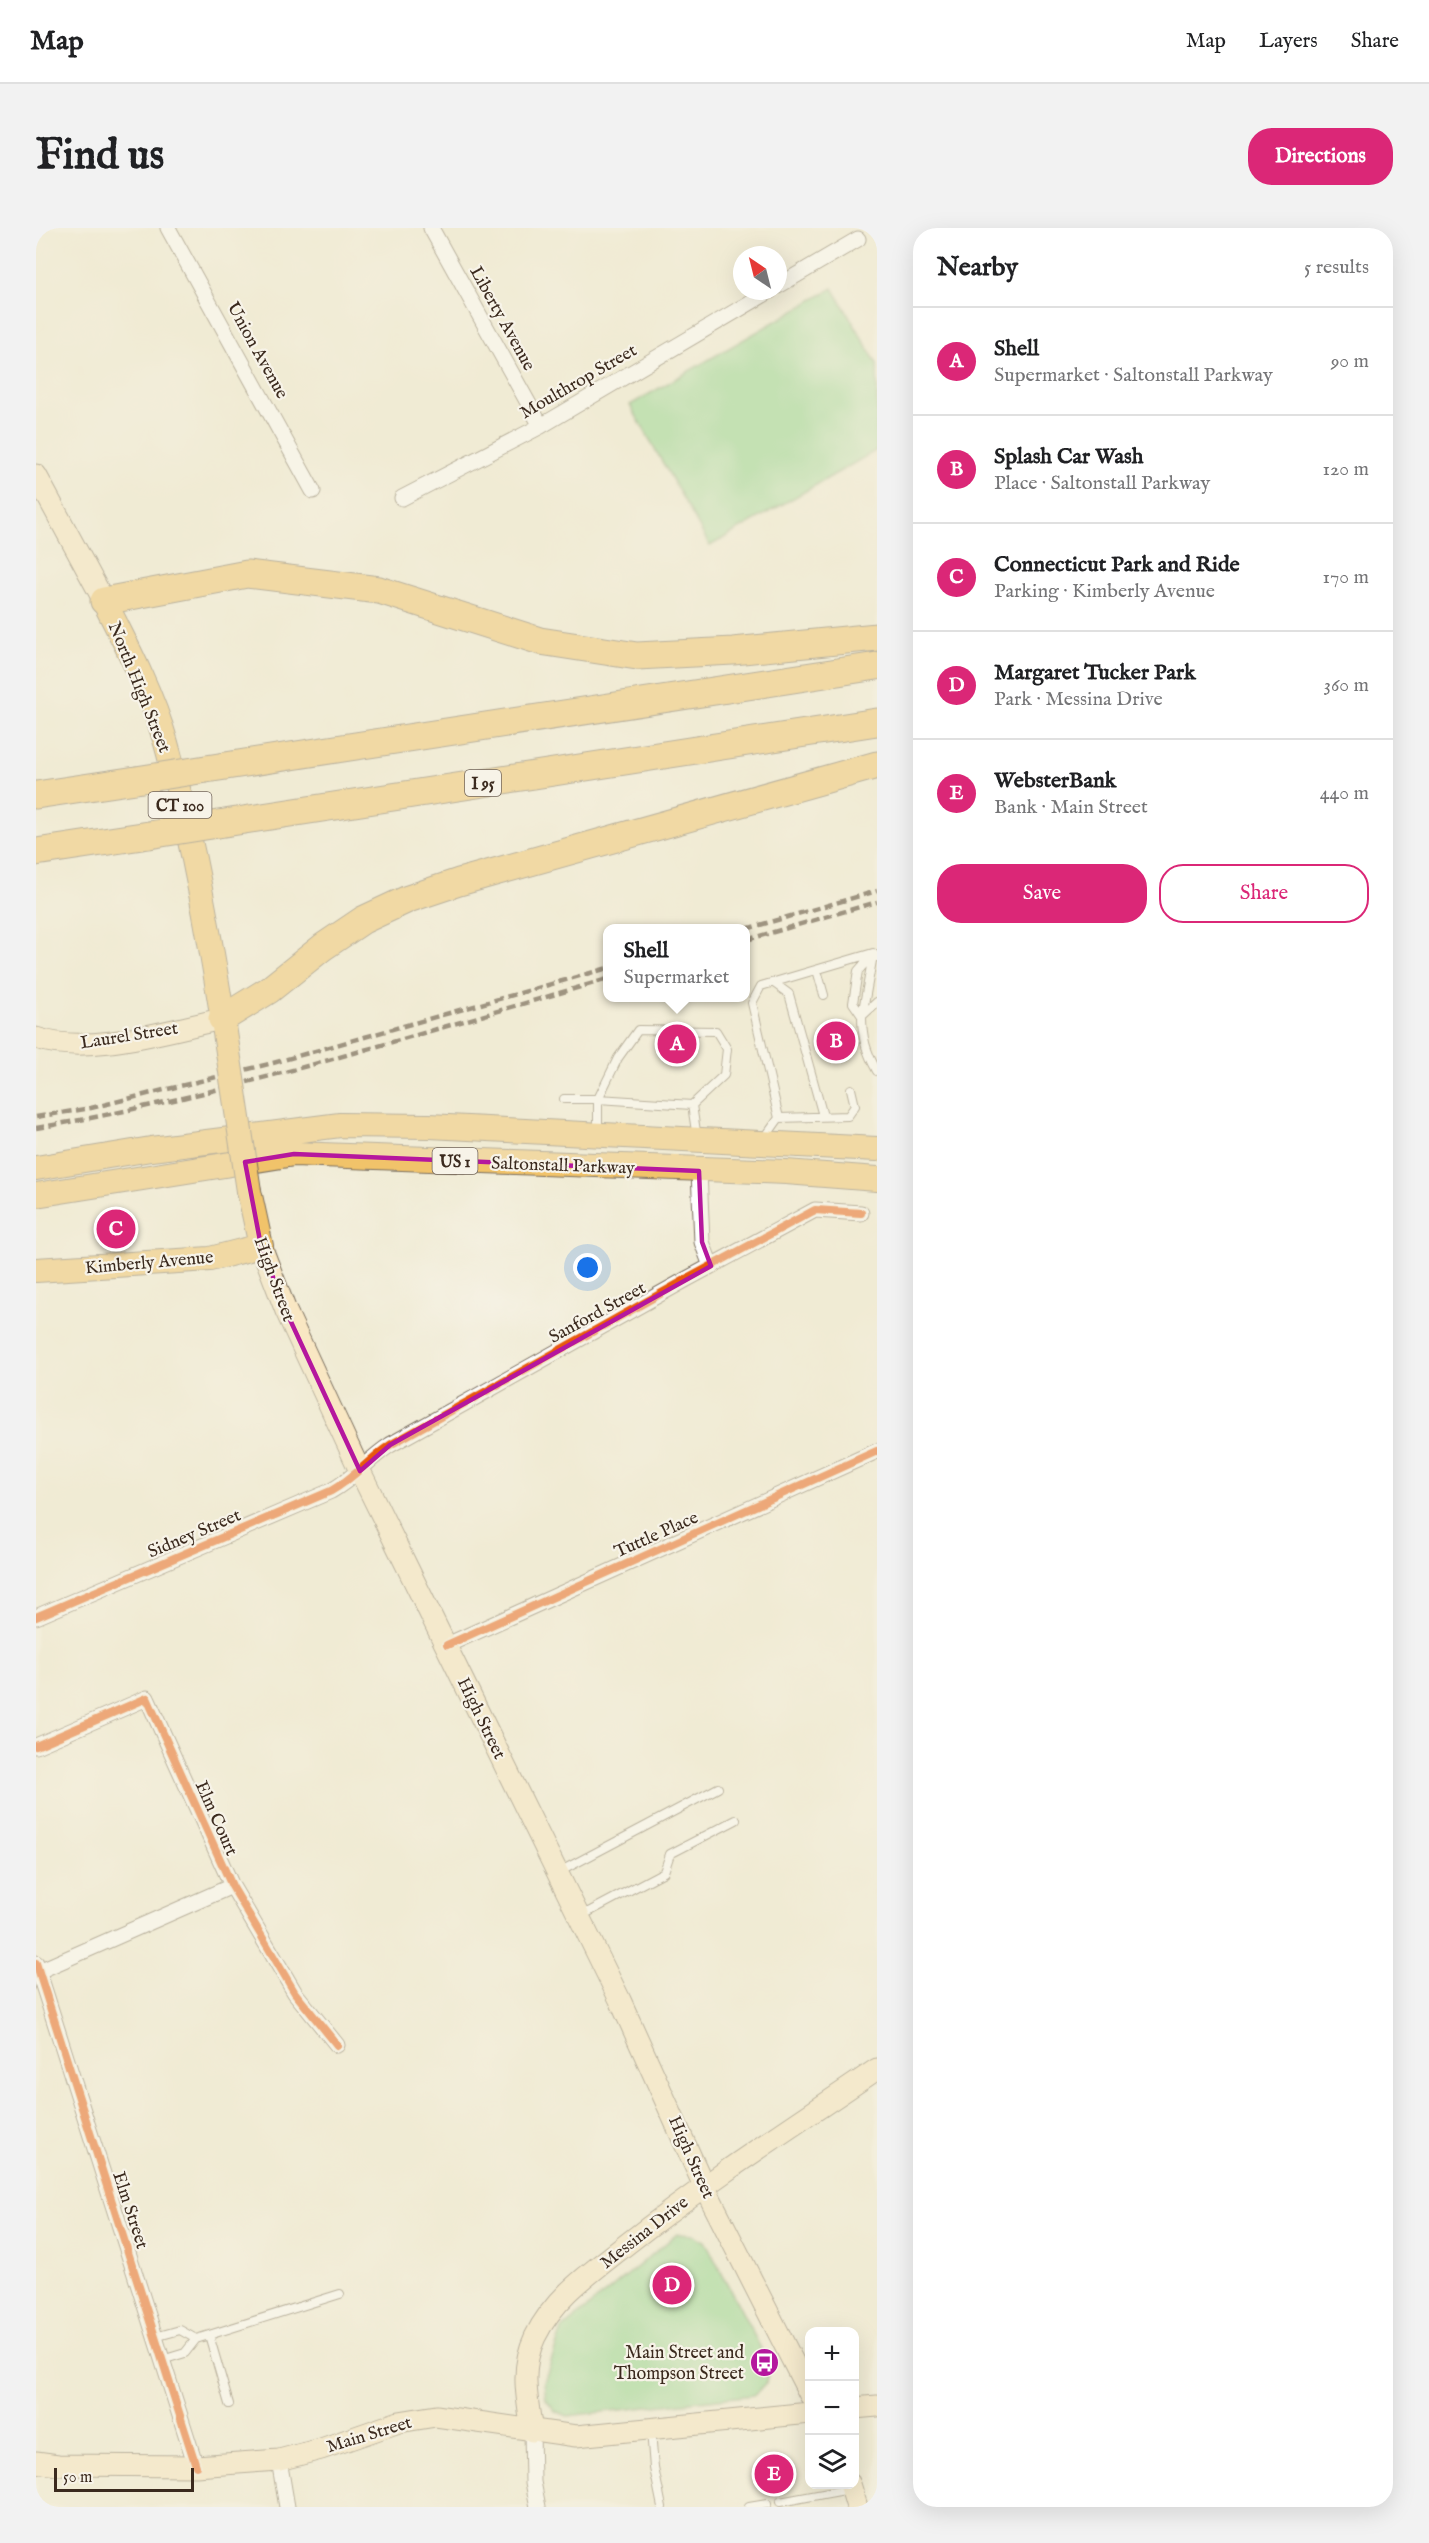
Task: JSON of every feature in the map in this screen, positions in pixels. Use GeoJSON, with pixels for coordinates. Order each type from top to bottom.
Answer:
{"type":"FeatureCollection","features":[{"type":"Feature","properties":{"kind":"highway"},"geometry":{"type":"LineString","coordinates":[[104,601],[247,574],[379,590],[540,641],[638,656],[734,651],[877,637]]}},
{"type":"Feature","properties":{"kind":"highway"},"geometry":{"type":"LineString","coordinates":[[36,795],[877,666]]}},
{"type":"Feature","properties":{"kind":"highway","name":"I 95"},"geometry":{"type":"LineString","coordinates":[[36,852],[877,722]]}},
{"type":"Feature","properties":{"kind":"highway"},"geometry":{"type":"LineString","coordinates":[[222,1019],[269,990],[343,932],[408,899],[471,879],[877,765]]}},
{"type":"Feature","properties":{"kind":"main road","name":"North High Street"},"geometry":{"type":"LineString","coordinates":[[36,475],[104,601],[141,678],[165,742],[203,904],[222,1019]]}},
{"type":"Feature","properties":{"kind":"main road","name":"Laurel Street"},"geometry":{"type":"LineString","coordinates":[[36,1038],[67,1044],[96,1043],[222,1019]]}},
{"type":"Feature","properties":{"kind":"main road","name":"High Street"},"geometry":{"type":"LineString","coordinates":[[222,1019],[249,1191],[261,1246],[286,1311],[360,1471],[632,2025],[704,2186],[805,2385]]}},
{"type":"Feature","properties":{"kind":"main road","name":"Saltonstall Parkway"},"geometry":{"type":"LineString","coordinates":[[36,1167],[151,1149],[340,1125],[429,1125],[877,1149]]}},
{"type":"Feature","properties":{"kind":"main road","name":"Saltonstall Parkway"},"geometry":{"type":"LineString","coordinates":[[36,1195],[294,1154],[699,1171],[786,1172],[877,1179]]}},
{"type":"Feature","properties":{"kind":"main road","name":"Kimberly Avenue"},"geometry":{"type":"LineString","coordinates":[[36,1270],[210,1259],[261,1246]]}},
{"type":"Feature","properties":{"kind":"main road","name":"Messina Drive"},"geometry":{"type":"LineString","coordinates":[[532,2431],[524,2382],[534,2339],[548,2313],[574,2286],[704,2186],[877,2069]]}},
{"type":"Feature","properties":{"kind":"main road"},"geometry":{"type":"LineString","coordinates":[[859,2408],[877,2406]]}},
{"type":"Feature","properties":{"kind":"main road","name":"Main Street"},"geometry":{"type":"LineString","coordinates":[[36,2462],[58,2465],[196,2466],[279,2460],[321,2449],[399,2422],[436,2416],[576,2436],[805,2413]]}},
{"type":"Feature","properties":{"kind":"street","name":"Union Avenue"},"geometry":{"type":"LineString","coordinates":[[168,228],[313,491]]}},
{"type":"Feature","properties":{"kind":"street","name":"Liberty Avenue"},"geometry":{"type":"LineString","coordinates":[[431,228],[541,426]]}},
{"type":"Feature","properties":{"kind":"street"},"geometry":{"type":"LineString","coordinates":[[787,281],[858,239]]}},
{"type":"Feature","properties":{"kind":"street","name":"Moulthrop Street"},"geometry":{"type":"LineString","coordinates":[[402,498],[541,426],[755,300]]}},
{"type":"Feature","properties":{"kind":"street"},"geometry":{"type":"LineString","coordinates":[[699,1171],[702,1242],[711,1266]]}},
{"type":"Feature","properties":{"kind":"street","name":"Sanford Street"},"geometry":{"type":"LineString","coordinates":[[360,1471],[390,1445],[815,1210],[861,1213]]}},
{"type":"Feature","properties":{"kind":"street","name":"Tuttle Place"},"geometry":{"type":"LineString","coordinates":[[447,1645],[877,1450]]}},
{"type":"Feature","properties":{"kind":"street","name":"Sidney Street"},"geometry":{"type":"LineString","coordinates":[[36,1617],[331,1491],[360,1471]]}},
{"type":"Feature","properties":{"kind":"street","name":"Elm Court"},"geometry":{"type":"LineString","coordinates":[[36,1746],[147,1698],[232,1886],[295,1993],[337,2045]]}},
{"type":"Feature","properties":{"kind":"street"},"geometry":{"type":"LineString","coordinates":[[38,1967],[232,1886]]}},
{"type":"Feature","properties":{"kind":"street","name":"Elm Street"},"geometry":{"type":"LineString","coordinates":[[38,1967],[196,2466]]}},
{"type":"Feature","properties":{"kind":"street"},"geometry":{"type":"LineString","coordinates":[[532,2431],[533,2482],[538,2507]]}},
{"type":"Feature","properties":{"kind":"street"},"geometry":{"type":"LineString","coordinates":[[279,2460],[287,2507]]}},
{"type":"Feature","properties":{"kind":"lane"},"geometry":{"type":"LineString","coordinates":[[761,1143],[779,1118],[752,1003],[761,986],[875,955]]}},
{"type":"Feature","properties":{"kind":"lane"},"geometry":{"type":"LineString","coordinates":[[875,955],[862,1016],[862,1030],[867,1053],[877,1071]]}},
{"type":"Feature","properties":{"kind":"lane"},"geometry":{"type":"LineString","coordinates":[[862,1016],[853,1003],[858,971],[875,955]]}},
{"type":"Feature","properties":{"kind":"lane"},"geometry":{"type":"LineString","coordinates":[[818,970],[824,995]]}},
{"type":"Feature","properties":{"kind":"lane"},"geometry":{"type":"LineString","coordinates":[[774,983],[789,994],[823,1116]]}},
{"type":"Feature","properties":{"kind":"lane"},"geometry":{"type":"LineString","coordinates":[[862,1016],[877,1002]]}},
{"type":"Feature","properties":{"kind":"lane"},"geometry":{"type":"LineString","coordinates":[[564,1099],[598,1099],[693,1105],[724,1075],[727,1049],[716,1031],[638,1030],[618,1058],[598,1099],[598,1134]]}},
{"type":"Feature","properties":{"kind":"lane"},"geometry":{"type":"LineString","coordinates":[[779,1118],[848,1116],[855,1106],[850,1089]]}},
{"type":"Feature","properties":{"kind":"lane"},"geometry":{"type":"LineString","coordinates":[[693,1105],[697,1139]]}},
{"type":"Feature","properties":{"kind":"lane"},"geometry":{"type":"LineString","coordinates":[[558,1872],[718,1788]]}},
{"type":"Feature","properties":{"kind":"lane"},"geometry":{"type":"LineString","coordinates":[[579,1917],[664,1872],[670,1854],[736,1820]]}},
{"type":"Feature","properties":{"kind":"lane"},"geometry":{"type":"LineString","coordinates":[[162,2360],[185,2353],[196,2339],[340,2294]]}},
{"type":"Feature","properties":{"kind":"lane"},"geometry":{"type":"LineString","coordinates":[[155,2337],[180,2330],[196,2339]]}},
{"type":"Feature","properties":{"kind":"lane"},"geometry":{"type":"LineString","coordinates":[[208,2335],[229,2404]]}},
{"type":"Feature","properties":{"kind":"lane"},"geometry":{"type":"LineString","coordinates":[[651,2428],[654,2468],[662,2507]]}},
{"type":"Feature","properties":{"kind":"lane"},"geometry":{"type":"LineString","coordinates":[[780,2502],[794,2503],[853,2493]]}},
{"type":"Feature","properties":{"kind":"lane"},"geometry":{"type":"LineString","coordinates":[[749,2507],[767,2504]]}},
{"type":"Feature","properties":{"kind":"highlighted area"},"geometry":{"type":"Polygon","coordinates":[[[294,1154],[699,1171],[702,1242],[711,1266],[390,1445],[360,1471],[286,1311],[261,1246],[245,1162],[294,1154]]]}},
{"type":"Feature","properties":{"kind":"green space"},"geometry":{"type":"Polygon","coordinates":[[[833,288],[877,364],[877,450],[710,546],[630,405],[833,288]]]}},
{"type":"Feature","properties":{"kind":"green space"},"geometry":{"type":"Polygon","coordinates":[[[677,2234],[694,2235],[705,2241],[769,2364],[766,2384],[753,2395],[567,2416],[555,2411],[546,2399],[544,2382],[562,2329],[677,2234]]]}},
{"type":"Feature","properties":{"kind":"railway"},"geometry":{"type":"LineString","coordinates":[[750,928],[877,891]]}},
{"type":"Feature","properties":{"kind":"railway"},"geometry":{"type":"LineString","coordinates":[[750,939],[877,902]]}},
{"type":"Feature","properties":{"kind":"railway"},"geometry":{"type":"LineString","coordinates":[[36,1117],[91,1108],[273,1063],[603,969]]}},
{"type":"Feature","properties":{"kind":"railway"},"geometry":{"type":"LineString","coordinates":[[36,1128],[109,1114],[252,1081],[603,980]]}},
{"type":"Feature","properties":{"kind":"cycle path"},"geometry":{"type":"LineString","coordinates":[[36,1617],[331,1491],[390,1445],[815,1210],[861,1213]]}},
{"type":"Feature","properties":{"kind":"cycle path"},"geometry":{"type":"LineString","coordinates":[[447,1645],[877,1451]]}},
{"type":"Feature","properties":{"kind":"cycle path"},"geometry":{"type":"LineString","coordinates":[[36,1746],[147,1698],[232,1886],[295,1993],[337,2045]]}},
{"type":"Feature","properties":{"kind":"cycle path"},"geometry":{"type":"LineString","coordinates":[[36,1963],[196,2466]]}},
{"type":"Feature","properties":{"kind":"place","name":"Splash Car Wash"},"geometry":{"type":"Point","coordinates":[836,1041]}},
{"type":"Feature","properties":{"kind":"place","name":"Shell"},"geometry":{"type":"Point","coordinates":[677,1044]}},
{"type":"Feature","properties":{"kind":"place","name":"Connecticut Park and Ride"},"geometry":{"type":"Point","coordinates":[116,1229]}},
{"type":"Feature","properties":{"kind":"place","name":"Margaret Tucker Park"},"geometry":{"type":"Point","coordinates":[672,2285]}},
{"type":"Feature","properties":{"kind":"place","name":"Main Street and Thompson Street"},"geometry":{"type":"Point","coordinates":[765,2362]}},
{"type":"Feature","properties":{"kind":"place","name":"WebsterBank"},"geometry":{"type":"Point","coordinates":[774,2474]}}]}
